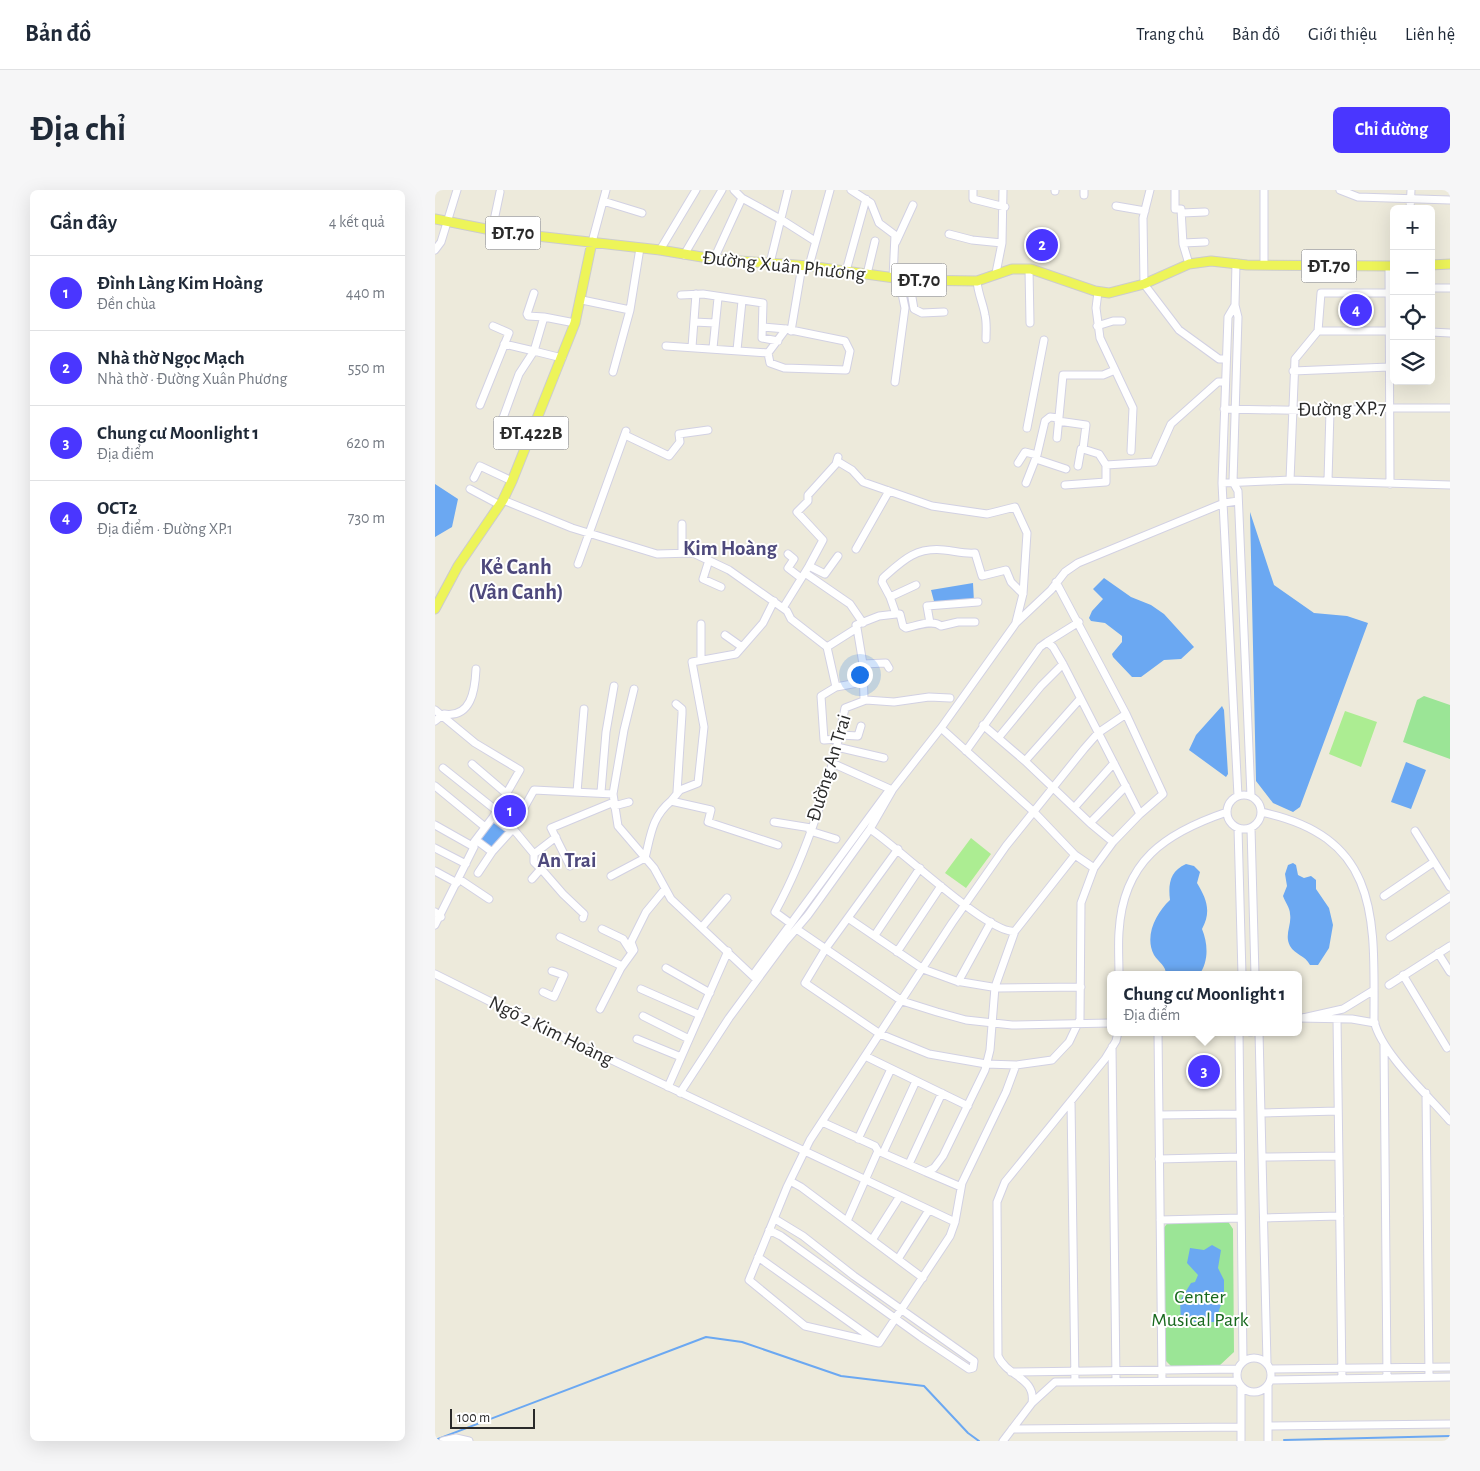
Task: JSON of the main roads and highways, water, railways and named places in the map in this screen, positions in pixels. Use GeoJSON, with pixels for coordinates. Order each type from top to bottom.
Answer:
{"type":"FeatureCollection","features":[{"type":"Feature","properties":{"kind":"main road","name":"Đường Xuân Phương"},"geometry":{"type":"LineString","coordinates":[[435,220],[491,230],[660,250],[714,259],[806,266],[900,279],[977,281],[1012,269],[1029,269],[1098,292],[1109,293],[1144,284],[1189,264],[1211,260],[1263,265],[1390,266]]}},
{"type":"Feature","properties":{"kind":"main road","name":"ĐT.422B"},"geometry":{"type":"LineString","coordinates":[[435,609],[458,566],[501,503],[512,481],[575,323],[592,242]]}},
{"type":"Feature","properties":{"kind":"main road"},"geometry":{"type":"LineString","coordinates":[[1435,265],[1450,264]]}},
{"type":"Feature","properties":{"kind":"water"},"geometry":{"type":"Polygon","coordinates":[[[435,484],[458,499],[452,527],[435,537],[435,484]]]}},
{"type":"Feature","properties":{"kind":"water"},"geometry":{"type":"Polygon","coordinates":[[[1250,512],[1274,585],[1314,613],[1347,616],[1368,623],[1300,807],[1293,812],[1273,803],[1256,781],[1250,512]]]}},
{"type":"Feature","properties":{"kind":"water"},"geometry":{"type":"Polygon","coordinates":[[[1104,578],[1131,597],[1151,605],[1164,614],[1194,647],[1181,659],[1164,660],[1141,677],[1132,677],[1112,654],[1122,642],[1122,636],[1105,623],[1091,621],[1089,618],[1092,611],[1103,599],[1093,589],[1104,578]]]}},
{"type":"Feature","properties":{"kind":"water"},"geometry":{"type":"Polygon","coordinates":[[[973,583],[974,602],[935,605],[931,590],[973,583]]]}},
{"type":"Feature","properties":{"kind":"water"},"geometry":{"type":"Polygon","coordinates":[[[1222,706],[1224,710],[1228,774],[1226,777],[1189,750],[1196,735],[1222,706]]]}},
{"type":"Feature","properties":{"kind":"water"},"geometry":{"type":"Polygon","coordinates":[[[1406,762],[1426,770],[1411,809],[1391,802],[1406,762]]]}},
{"type":"Feature","properties":{"kind":"water"},"geometry":{"type":"Polygon","coordinates":[[[493,821],[508,832],[493,850],[479,839],[493,821]]]}},
{"type":"Feature","properties":{"kind":"water"},"geometry":{"type":"Polygon","coordinates":[[[1293,863],[1296,865],[1298,875],[1304,878],[1311,876],[1316,880],[1316,889],[1329,908],[1333,925],[1329,948],[1318,965],[1310,965],[1292,949],[1288,942],[1290,912],[1283,896],[1287,886],[1285,874],[1288,865],[1293,863]]]}},
{"type":"Feature","properties":{"kind":"water"},"geometry":{"type":"Polygon","coordinates":[[[1186,864],[1194,866],[1200,872],[1197,883],[1207,905],[1207,916],[1202,929],[1206,946],[1206,958],[1201,971],[1165,971],[1151,948],[1150,940],[1153,925],[1160,911],[1170,900],[1169,889],[1171,879],[1176,870],[1186,864]]]}},
{"type":"Feature","properties":{"kind":"water"},"geometry":{"type":"Polygon","coordinates":[[[1212,1245],[1221,1250],[1218,1268],[1224,1280],[1224,1296],[1215,1322],[1181,1322],[1180,1301],[1191,1283],[1195,1282],[1198,1275],[1187,1263],[1190,1248],[1204,1250],[1212,1245]]]}},
{"type":"Feature","properties":{"kind":"waterway"},"geometry":{"type":"LineString","coordinates":[[435,1440],[706,1337],[742,1342],[841,1376],[924,1386],[968,1433],[979,1441]]}},
{"type":"Feature","properties":{"kind":"waterway"},"geometry":{"type":"LineString","coordinates":[[1284,1440],[1450,1436]]}},
{"type":"Feature","properties":{"kind":"place","name":"Nhà thờ Ngọc Mạch"},"geometry":{"type":"Point","coordinates":[1042,245]}},
{"type":"Feature","properties":{"kind":"place","name":"OCT2"},"geometry":{"type":"Point","coordinates":[1356,310]}},
{"type":"Feature","properties":{"kind":"place","name":"Đình Làng Kim Hoàng"},"geometry":{"type":"Point","coordinates":[510,811]}},
{"type":"Feature","properties":{"kind":"place","name":"Chung cư Moonlight 1"},"geometry":{"type":"Point","coordinates":[1204,1071]}},
{"type":"Feature","properties":{"kind":"district","name":"Kim Hoàng"},"geometry":{"type":"Point","coordinates":[730,548]}},
{"type":"Feature","properties":{"kind":"district","name":"Kẻ Canh (Vân Canh)"},"geometry":{"type":"Point","coordinates":[516,580]}},
{"type":"Feature","properties":{"kind":"district","name":"An Trai"},"geometry":{"type":"Point","coordinates":[567,860]}},
{"type":"Feature","properties":{"kind":"park label","name":"Center Musical Park"},"geometry":{"type":"Point","coordinates":[1200,1308]}}]}
